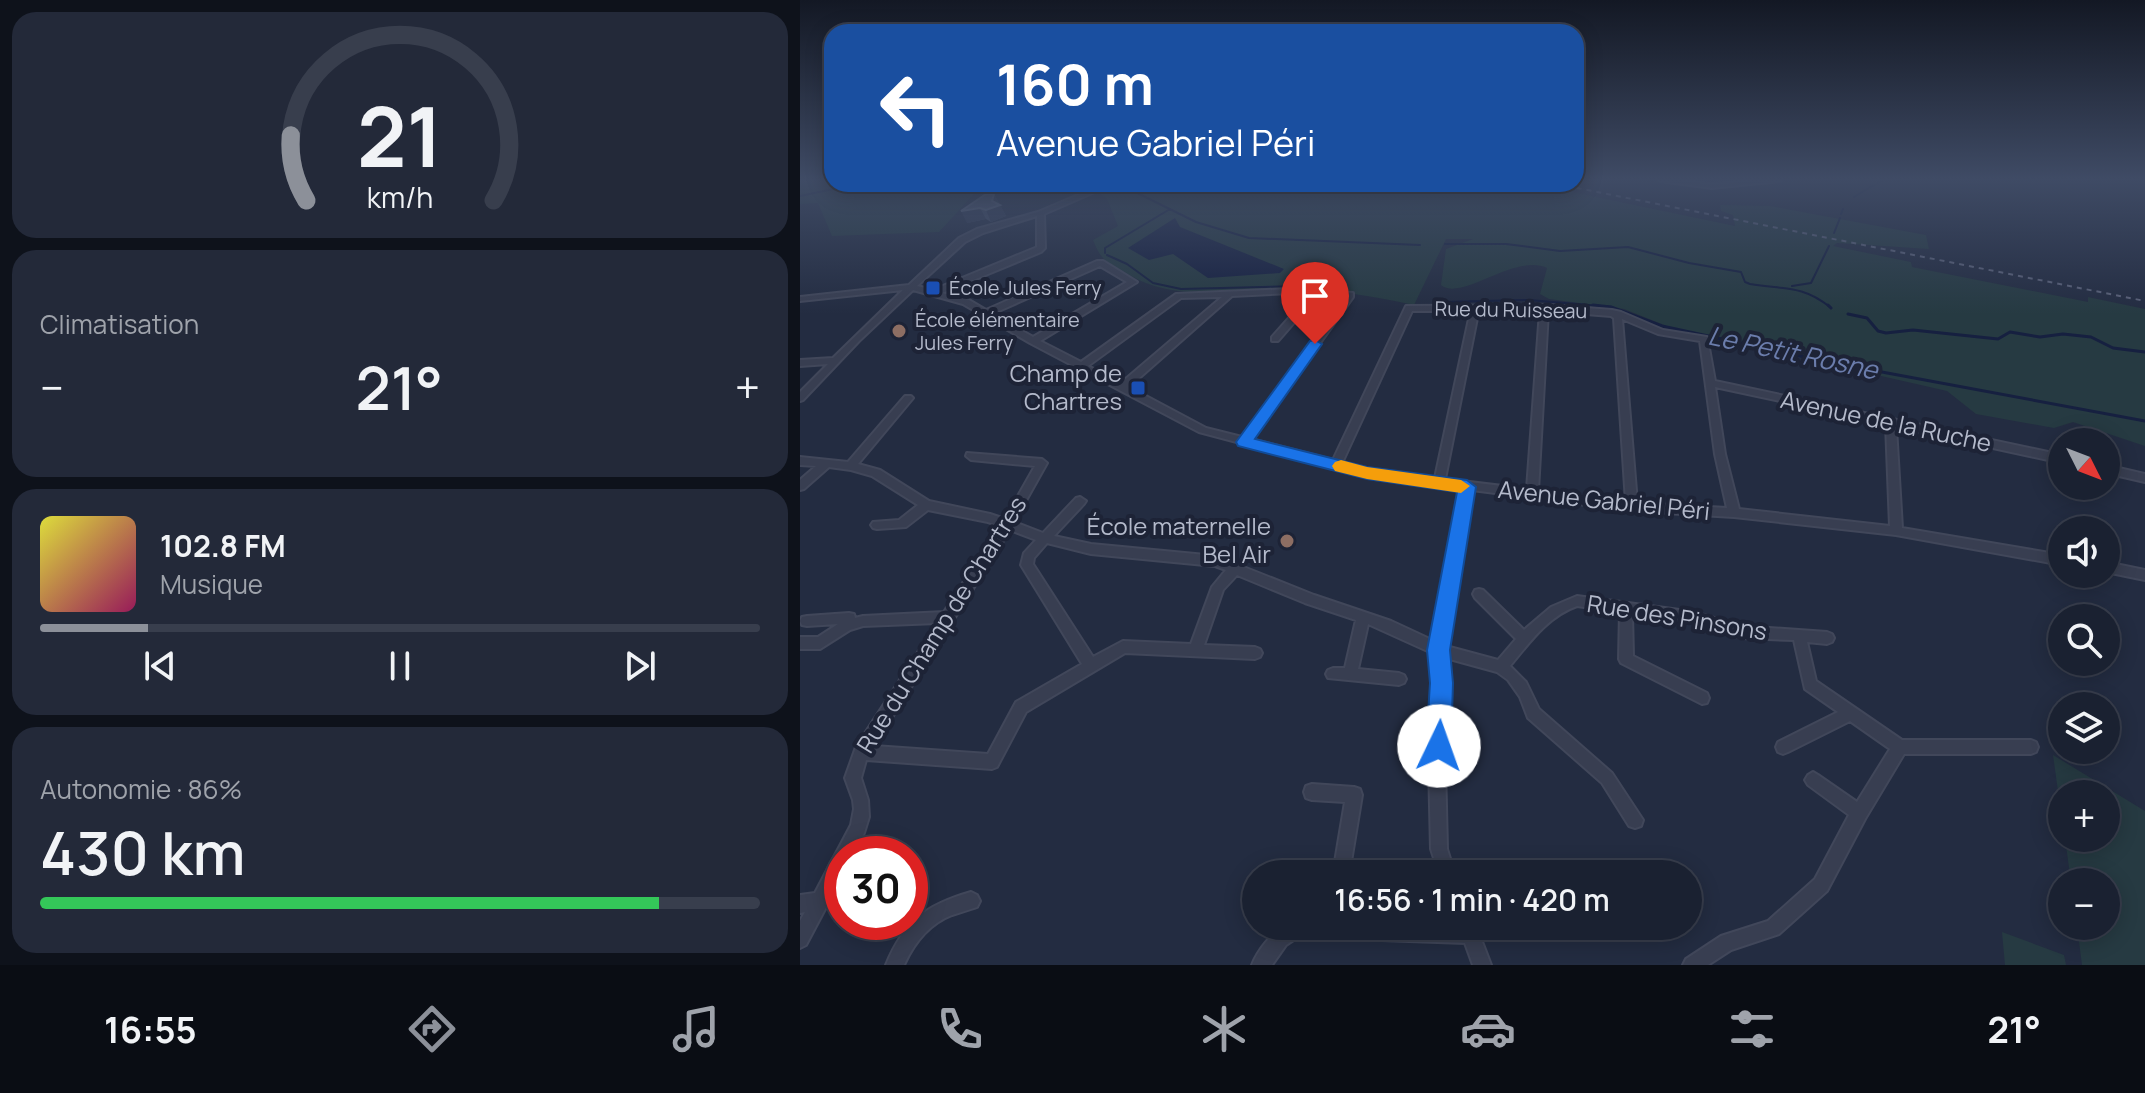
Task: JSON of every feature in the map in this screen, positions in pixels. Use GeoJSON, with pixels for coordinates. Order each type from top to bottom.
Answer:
{"type":"FeatureCollection","features":[{"type":"Feature","properties":{"kind":"street"},"geometry":{"type":"LineString","coordinates":[[968,237],[966,234],[977,224]]}},
{"type":"Feature","properties":{"kind":"street"},"geometry":{"type":"LineString","coordinates":[[800,398],[912,287],[968,237],[1007,224]]}},
{"type":"Feature","properties":{"kind":"street"},"geometry":{"type":"LineString","coordinates":[[933,293],[1038,250],[1041,248],[1040,224]]}},
{"type":"Feature","properties":{"kind":"street"},"geometry":{"type":"LineString","coordinates":[[986,313],[1100,263],[1133,282],[1033,341]]}},
{"type":"Feature","properties":{"kind":"street","name":"Avenue Gabriel Péri"},"geometry":{"type":"LineString","coordinates":[[800,299],[912,287],[966,302],[1033,341],[1203,430],[1367,473],[1632,507],[1734,513],[1896,531],[2048,558]]}},
{"type":"Feature","properties":{"kind":"street"},"geometry":{"type":"LineString","coordinates":[[1275,339],[1308,301],[1308,292]]}},
{"type":"Feature","properties":{"kind":"street"},"geometry":{"type":"LineString","coordinates":[[1082,366],[1179,296],[1308,292],[1350,295],[1244,442]]}},
{"type":"Feature","properties":{"kind":"street"},"geometry":{"type":"LineString","coordinates":[[1123,387],[1229,295]]}},
{"type":"Feature","properties":{"kind":"street","name":"Rue du Ruisseau"},"geometry":{"type":"LineString","coordinates":[[1336,465],[1409,308],[1548,308],[1612,313],[1661,332],[1704,339],[1710,383]]}},
{"type":"Feature","properties":{"kind":"street"},"geometry":{"type":"LineString","coordinates":[[1439,483],[1474,313],[1468,308]]}},
{"type":"Feature","properties":{"kind":"street"},"geometry":{"type":"LineString","coordinates":[[1532,494],[1544,310],[1548,308]]}},
{"type":"Feature","properties":{"kind":"street"},"geometry":{"type":"LineString","coordinates":[[1612,313],[1618,317],[1632,507]]}},
{"type":"Feature","properties":{"kind":"street"},"geometry":{"type":"LineString","coordinates":[[800,363],[837,360]]}},
{"type":"Feature","properties":{"kind":"street"},"geometry":{"type":"LineString","coordinates":[[1710,383],[1720,454],[1734,513]]}},
{"type":"Feature","properties":{"kind":"street","name":"Avenue de la Ruche"},"geometry":{"type":"LineString","coordinates":[[1710,383],[2048,456]]}},
{"type":"Feature","properties":{"kind":"street"},"geometry":{"type":"LineString","coordinates":[[851,466],[908,398]]}},
{"type":"Feature","properties":{"kind":"street"},"geometry":{"type":"LineString","coordinates":[[1891,424],[1896,531]]}},
{"type":"Feature","properties":{"kind":"street","name":"Rue du Champ de Chartres"},"geometry":{"type":"LineString","coordinates":[[855,836],[862,824],[863,800],[853,778],[861,752],[1007,525],[1042,463],[971,456]]}},
{"type":"Feature","properties":{"kind":"street"},"geometry":{"type":"LineString","coordinates":[[800,461],[851,466],[876,473],[926,505],[990,518],[1044,538],[1091,549],[1216,561],[1363,617],[1439,650],[1501,667],[1511,672],[1529,698],[1533,713],[1607,778],[1635,820]]}},
{"type":"Feature","properties":{"kind":"street"},"geometry":{"type":"LineString","coordinates":[[800,486],[827,463]]}},
{"type":"Feature","properties":{"kind":"street"},"geometry":{"type":"LineString","coordinates":[[2120,472],[2145,478]]}},
{"type":"Feature","properties":{"kind":"street"},"geometry":{"type":"LineString","coordinates":[[1443,860],[1439,849],[1437,764],[1441,683],[1439,650],[1467,487]]}},
{"type":"Feature","properties":{"kind":"street"},"geometry":{"type":"LineString","coordinates":[[1080,501],[1028,556],[1027,565],[1091,666]]}},
{"type":"Feature","properties":{"kind":"street"},"geometry":{"type":"LineString","coordinates":[[877,525],[902,524],[926,505]]}},
{"type":"Feature","properties":{"kind":"street"},"geometry":{"type":"LineString","coordinates":[[1196,648],[1218,587],[1235,569]]}},
{"type":"Feature","properties":{"kind":"street"},"geometry":{"type":"LineString","coordinates":[[2120,570],[2145,575]]}},
{"type":"Feature","properties":{"kind":"street"},"geometry":{"type":"LineString","coordinates":[[1479,594],[1524,638]]}},
{"type":"Feature","properties":{"kind":"street","name":"Rue des Pinsons"},"geometry":{"type":"LineString","coordinates":[[1501,667],[1524,638],[1566,603],[1577,601],[1694,617],[1741,632],[1827,638]]}},
{"type":"Feature","properties":{"kind":"street"},"geometry":{"type":"LineString","coordinates":[[1626,608],[1626,659],[1702,698]]}},
{"type":"Feature","properties":{"kind":"street"},"geometry":{"type":"LineString","coordinates":[[800,643],[820,643],[863,621],[946,617]]}},
{"type":"Feature","properties":{"kind":"street"},"geometry":{"type":"LineString","coordinates":[[1350,675],[1363,617]]}},
{"type":"Feature","properties":{"kind":"street"},"geometry":{"type":"LineString","coordinates":[[807,621],[849,618],[852,624]]}},
{"type":"Feature","properties":{"kind":"street","name":"Rue des Pinsons"},"geometry":{"type":"LineString","coordinates":[[1799,635],[1810,685],[1900,747]]}},
{"type":"Feature","properties":{"kind":"street"},"geometry":{"type":"LineString","coordinates":[[861,752],[992,762],[1021,707],[1123,647],[1255,653]]}},
{"type":"Feature","properties":{"kind":"street"},"geometry":{"type":"LineString","coordinates":[[1333,674],[1399,679]]}},
{"type":"Feature","properties":{"kind":"street"},"geometry":{"type":"LineString","coordinates":[[1783,747],[1851,713]]}},
{"type":"Feature","properties":{"kind":"street"},"geometry":{"type":"LineString","coordinates":[[1692,965],[1727,942],[1773,928],[1821,885],[1859,813],[1900,747],[2031,747]]}},
{"type":"Feature","properties":{"kind":"street"},"geometry":{"type":"LineString","coordinates":[[1813,780],[1859,813]]}},
{"type":"Feature","properties":{"kind":"street"},"geometry":{"type":"LineString","coordinates":[[1312,792],[1354,795],[1343,860]]}},
{"type":"Feature","properties":{"kind":"street"},"geometry":{"type":"LineString","coordinates":[[800,939],[824,892]]}},
{"type":"Feature","properties":{"kind":"street"},"geometry":{"type":"LineString","coordinates":[[800,904],[819,901]]}},
{"type":"Feature","properties":{"kind":"street"},"geometry":{"type":"LineString","coordinates":[[895,965],[907,938],[941,909],[971,901]]}},
{"type":"Feature","properties":{"kind":"street"},"geometry":{"type":"LineString","coordinates":[[1261,965],[1279,940]]}},
{"type":"Feature","properties":{"kind":"street"},"geometry":{"type":"LineString","coordinates":[[1472,940],[1482,965]]}},
{"type":"Feature","properties":{"kind":"shaded area"},"geometry":{"type":"Polygon","coordinates":[[[827,224],[946,224],[939,232],[832,236],[827,224]]]}},
{"type":"Feature","properties":{"kind":"shaded area"},"geometry":{"type":"Polygon","coordinates":[[[1117,224],[1867,224],[1926,235],[1929,249],[1837,243],[1833,246],[1911,262],[1912,267],[2088,302],[2088,297],[2145,309],[2145,446],[2120,438],[2120,428],[2091,428],[2073,422],[2054,428],[1976,414],[1947,391],[1674,329],[1624,309],[1549,299],[1540,294],[1547,268],[1534,265],[1504,271],[1462,287],[1450,289],[1441,285],[1446,249],[1473,239],[1446,239],[1414,305],[1357,294],[1314,290],[1210,293],[1167,289],[1146,283],[1114,266],[1102,257],[1093,240],[1117,224]]]}},
{"type":"Feature","properties":{"kind":"shaded area"},"geometry":{"type":"Polygon","coordinates":[[[2054,764],[2068,764],[2094,780],[2056,780],[2054,764]]]}},
{"type":"Feature","properties":{"kind":"shaded area"},"geometry":{"type":"Polygon","coordinates":[[[2120,796],[2145,811],[2145,965],[2082,965],[2079,940],[2120,940],[2120,868],[2069,868],[2067,852],[2120,852],[2120,796]]]}},
{"type":"Feature","properties":{"kind":"shaded area"},"geometry":{"type":"Polygon","coordinates":[[[2002,932],[2064,955],[2066,965],[2005,965],[2002,932]]]}},
{"type":"Feature","properties":{"kind":"water"},"geometry":{"type":"Polygon","coordinates":[[[1166,224],[1178,224],[1284,269],[1280,273],[1208,278],[1173,254],[1149,260],[1128,248],[1166,224]]]}},
{"type":"Feature","properties":{"kind":"waterway"},"geometry":{"type":"LineString","coordinates":[[1105,253],[1105,248],[1145,224]]}},
{"type":"Feature","properties":{"kind":"waterway","name":"Le Petit Rosne"},"geometry":{"type":"LineString","coordinates":[[1203,224],[1249,238],[1420,245]]}},
{"type":"Feature","properties":{"kind":"waterway"},"geometry":{"type":"LineString","coordinates":[[1834,233],[1838,224]]}},
{"type":"Feature","properties":{"kind":"waterway","name":"Le Petit Rosne"},"geometry":{"type":"LineString","coordinates":[[1445,244],[1506,244],[1560,251],[1628,247],[1689,263],[1741,272],[1745,282],[1750,284],[1801,291],[1830,307]]}},
{"type":"Feature","properties":{"kind":"waterway"},"geometry":{"type":"LineString","coordinates":[[1792,286],[1811,283],[1829,246]]}},
{"type":"Feature","properties":{"kind":"waterway"},"geometry":{"type":"LineString","coordinates":[[1107,255],[1127,264],[1153,283],[1181,289],[1301,286],[1346,290]]}},
{"type":"Feature","properties":{"kind":"waterway","name":"Le Petit Rosne"},"geometry":{"type":"LineString","coordinates":[[1441,302],[1529,300],[1608,307]]}},
{"type":"Feature","properties":{"kind":"waterway","name":"Le Petit Rosne"},"geometry":{"type":"LineString","coordinates":[[1593,305],[1608,307]]}},
{"type":"Feature","properties":{"kind":"waterway","name":"Le Petit Rosne"},"geometry":{"type":"LineString","coordinates":[[1608,307],[1612,307]]}},
{"type":"Feature","properties":{"kind":"waterway","name":"Le Petit Rosne"},"geometry":{"type":"LineString","coordinates":[[1608,307],[1662,326],[1828,362],[2145,421]]}},
{"type":"Feature","properties":{"kind":"waterway","name":"Le Petit Rosne"},"geometry":{"type":"LineString","coordinates":[[1848,314],[1867,318],[1878,331],[1886,333],[1913,330],[1998,339],[2010,332],[2040,337],[2063,334],[2091,337],[2113,348],[2145,352]]}},
{"type":"Feature","properties":{"kind":"railway"},"geometry":{"type":"LineString","coordinates":[[1758,224],[2145,301]]}},
{"type":"Feature","properties":{"kind":"slow traffic"},"geometry":{"type":"LineString","coordinates":[[1341,466],[1367,473],[1461,486]]}},
{"type":"Feature","properties":{"kind":"place","name":"École Jules Ferry"},"geometry":{"type":"Point","coordinates":[933,288]}},
{"type":"Feature","properties":{"kind":"place","name":"École élémentaire Jules Ferry"},"geometry":{"type":"Point","coordinates":[899,331]}},
{"type":"Feature","properties":{"kind":"place","name":"Champ de Chartres"},"geometry":{"type":"Point","coordinates":[1138,388]}},
{"type":"Feature","properties":{"kind":"place","name":"École maternelle Bel Air"},"geometry":{"type":"Point","coordinates":[1287,541]}},
{"type":"Feature","properties":{"kind":"route"},"geometry":{"type":"LineString","coordinates":[[1315,344],[1244,442],[1367,473],[1467,487],[1442,622],[1439,746]]}}]}
